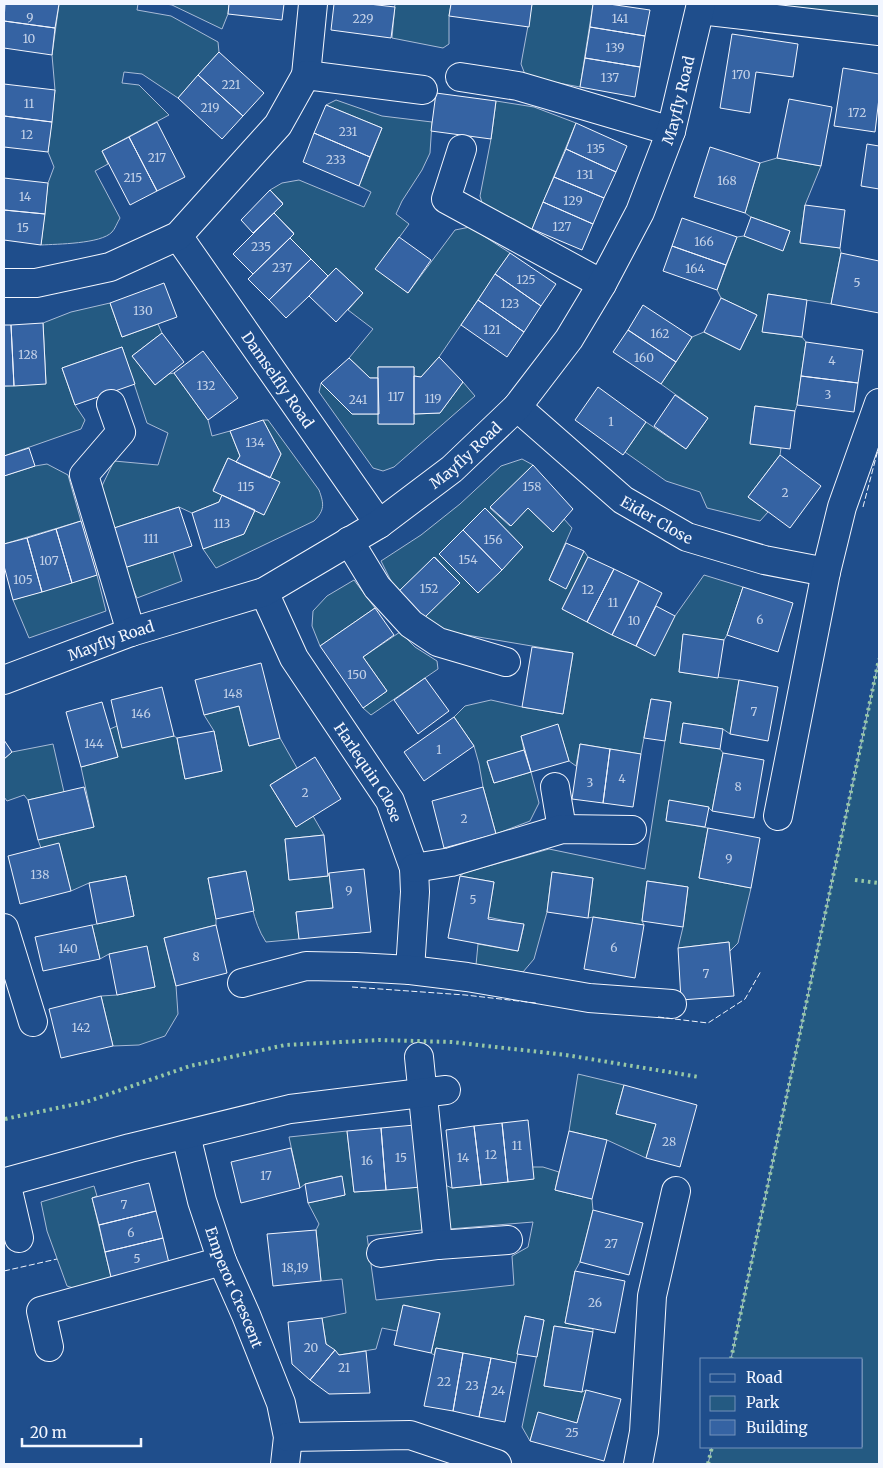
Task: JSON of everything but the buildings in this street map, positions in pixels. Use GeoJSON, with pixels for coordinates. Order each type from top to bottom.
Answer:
{"type":"FeatureCollection","features":[{"type":"Feature","properties":{"kind":"street"},"geometry":{"type":"LineString","coordinates":[[4,284],[36,283],[110,267],[178,236],[278,125],[306,75],[313,4]]}},
{"type":"Feature","properties":{"kind":"street"},"geometry":{"type":"LineString","coordinates":[[700,7],[879,31]]}},
{"type":"Feature","properties":{"kind":"street","name":"Mayfly Road"},"geometry":{"type":"LineString","coordinates":[[4,680],[132,632],[264,592],[379,524],[452,469],[518,407],[569,339],[602,284],[640,212],[671,131],[700,7]]}},
{"type":"Feature","properties":{"kind":"street"},"geometry":{"type":"LineString","coordinates":[[306,75],[423,90]]}},
{"type":"Feature","properties":{"kind":"street"},"geometry":{"type":"LineString","coordinates":[[460,77],[518,86],[671,131]]}},
{"type":"Feature","properties":{"kind":"street"},"geometry":{"type":"LineString","coordinates":[[462,149],[446,199],[602,284]]}},
{"type":"Feature","properties":{"kind":"street","name":"Damselfly Road"},"geometry":{"type":"LineString","coordinates":[[178,236],[379,524]]}},
{"type":"Feature","properties":{"kind":"street"},"geometry":{"type":"LineString","coordinates":[[778,816],[826,572],[842,507],[879,403]]}},
{"type":"Feature","properties":{"kind":"street"},"geometry":{"type":"LineString","coordinates":[[111,404],[121,432],[84,476],[132,632]]}},
{"type":"Feature","properties":{"kind":"street","name":"Eider Close"},"geometry":{"type":"LineString","coordinates":[[518,407],[623,500],[687,537],[764,560],[826,572]]}},
{"type":"Feature","properties":{"kind":"street"},"geometry":{"type":"LineString","coordinates":[[349,541],[377,587],[410,624],[438,642],[506,662]]}},
{"type":"Feature","properties":{"kind":"street","name":"Harlequin Close"},"geometry":{"type":"LineString","coordinates":[[264,592],[294,658],[390,801],[414,868],[415,892],[410,970]]}},
{"type":"Feature","properties":{"kind":"street"},"geometry":{"type":"LineString","coordinates":[[554,787],[562,828]]}},
{"type":"Feature","properties":{"kind":"street"},"geometry":{"type":"LineString","coordinates":[[414,868],[451,862],[562,828],[632,830]]}},
{"type":"Feature","properties":{"kind":"street"},"geometry":{"type":"LineString","coordinates":[[4,928],[33,1022]]}},
{"type":"Feature","properties":{"kind":"street"},"geometry":{"type":"LineString","coordinates":[[242,983],[306,966],[356,967],[410,970],[467,977],[589,998],[672,1004]]}},
{"type":"Feature","properties":{"kind":"street"},"geometry":{"type":"LineString","coordinates":[[419,1057],[434,1091],[438,1245]]}},
{"type":"Feature","properties":{"kind":"street"},"geometry":{"type":"LineString","coordinates":[[19,1238],[6,1182],[130,1148],[290,1109],[434,1091]]}},
{"type":"Feature","properties":{"kind":"street","name":"Emperor Crescent"},"geometry":{"type":"LineString","coordinates":[[186,1135],[202,1201],[222,1261],[281,1403],[288,1437],[285,1464]]}},
{"type":"Feature","properties":{"kind":"street"},"geometry":{"type":"LineString","coordinates":[[638,1464],[644,1432],[652,1296],[676,1191]]}},
{"type":"Feature","properties":{"kind":"street"},"geometry":{"type":"LineString","coordinates":[[381,1253],[438,1245],[508,1240]]}},
{"type":"Feature","properties":{"kind":"street"},"geometry":{"type":"LineString","coordinates":[[49,1347],[41,1311],[222,1261]]}},
{"type":"Feature","properties":{"kind":"street"},"geometry":{"type":"LineString","coordinates":[[288,1437],[410,1436],[497,1464]]}},
{"type":"Feature","properties":{"kind":"green space"},"geometry":{"type":"Polygon","coordinates":[[[59,4],[138,4],[137,10],[171,16],[218,42],[219,52],[178,98],[142,74],[124,72],[122,83],[139,85],[169,115],[102,151],[108,164],[95,171],[120,218],[112,232],[99,239],[78,243],[41,245],[48,183],[54,167],[48,152],[55,90],[52,55],[59,4]]]}},
{"type":"Feature","properties":{"kind":"green space"},"geometry":{"type":"Polygon","coordinates":[[[166,4],[229,4],[228,14],[222,29],[172,5],[166,4]]]}},
{"type":"Feature","properties":{"kind":"green space"},"geometry":{"type":"Polygon","coordinates":[[[395,4],[451,4],[449,44],[443,48],[392,38],[395,4]]]}},
{"type":"Feature","properties":{"kind":"green space"},"geometry":{"type":"Polygon","coordinates":[[[532,4],[593,4],[580,87],[526,77],[521,64],[532,4]]]}},
{"type":"Feature","properties":{"kind":"green space"},"geometry":{"type":"Polygon","coordinates":[[[750,4],[879,4],[879,19],[750,4]]]}},
{"type":"Feature","properties":{"kind":"green space"},"geometry":{"type":"Polygon","coordinates":[[[336,100],[382,116],[432,122],[430,153],[396,214],[409,224],[376,269],[408,293],[455,230],[470,227],[510,253],[439,357],[421,377],[414,376],[414,367],[378,367],[378,378],[370,378],[349,358],[373,329],[348,310],[363,293],[336,268],[328,276],[290,238],[294,233],[274,213],[283,203],[270,190],[282,183],[299,180],[364,207],[371,192],[359,186],[382,128],[326,105],[336,100]]]}},
{"type":"Feature","properties":{"kind":"green space"},"geometry":{"type":"Polygon","coordinates":[[[496,101],[534,107],[576,123],[532,229],[483,206],[480,196],[496,101]]]}},
{"type":"Feature","properties":{"kind":"green space"},"geometry":{"type":"Polygon","coordinates":[[[777,158],[821,166],[805,205],[800,242],[840,248],[841,253],[831,304],[768,294],[763,332],[802,337],[806,342],[795,411],[755,406],[750,443],[781,448],[780,455],[748,497],[768,512],[760,521],[707,508],[700,492],[666,481],[625,452],[646,422],[686,449],[708,418],[661,384],[692,337],[704,332],[740,350],[757,315],[721,298],[717,290],[737,237],[744,236],[783,250],[790,231],[745,213],[760,163],[777,158]]]}},
{"type":"Feature","properties":{"kind":"green space"},"geometry":{"type":"Polygon","coordinates":[[[110,303],[122,337],[158,324],[162,333],[132,356],[155,385],[169,374],[174,373],[208,420],[212,436],[230,431],[240,456],[236,462],[228,458],[213,490],[222,495],[219,502],[192,513],[179,507],[111,529],[101,488],[114,461],[158,465],[168,433],[147,423],[122,347],[62,368],[75,405],[85,420],[81,429],[4,456],[4,386],[46,383],[43,323],[71,312],[110,303]]]}},
{"type":"Feature","properties":{"kind":"green space"},"geometry":{"type":"Polygon","coordinates":[[[463,382],[475,396],[394,467],[383,471],[373,468],[319,392],[321,383],[352,414],[379,414],[379,424],[414,424],[414,414],[440,413],[463,382]]]}},
{"type":"Feature","properties":{"kind":"green space"},"geometry":{"type":"Polygon","coordinates":[[[263,420],[268,420],[319,490],[323,503],[322,510],[314,521],[216,568],[203,549],[244,534],[255,510],[264,515],[270,478],[281,454],[263,420]]]}},
{"type":"Feature","properties":{"kind":"green space"},"geometry":{"type":"Polygon","coordinates":[[[522,459],[533,465],[490,508],[510,526],[528,508],[553,532],[564,519],[572,528],[549,580],[566,588],[584,551],[588,557],[562,609],[636,646],[675,616],[704,575],[743,587],[724,640],[683,635],[679,672],[739,680],[730,734],[723,729],[683,723],[680,743],[720,749],[723,753],[712,811],[708,807],[669,801],[666,820],[708,828],[699,878],[751,888],[738,943],[730,951],[729,942],[678,948],[683,927],[688,887],[647,881],[642,921],[644,925],[593,917],[588,918],[593,878],[552,872],[547,912],[534,959],[523,972],[476,965],[478,944],[518,951],[524,925],[488,917],[494,882],[460,876],[464,873],[549,849],[645,869],[671,702],[651,699],[641,754],[580,744],[576,766],[569,761],[558,725],[521,736],[524,750],[487,762],[494,783],[531,772],[539,803],[530,821],[496,834],[474,746],[454,717],[465,706],[491,700],[563,714],[573,653],[449,632],[423,619],[459,583],[435,557],[397,593],[381,561],[421,535],[460,504],[501,466],[522,459]],[[485,508],[439,554],[502,569],[523,547],[485,508]]]}},
{"type":"Feature","properties":{"kind":"green space"},"geometry":{"type":"Polygon","coordinates":[[[47,464],[68,475],[81,521],[4,544],[4,476],[47,464]]]}},
{"type":"Feature","properties":{"kind":"green space"},"geometry":{"type":"Polygon","coordinates":[[[173,552],[182,581],[137,598],[124,568],[173,552]]]}},
{"type":"Feature","properties":{"kind":"green space"},"geometry":{"type":"Polygon","coordinates":[[[97,575],[106,611],[29,638],[13,600],[97,575]]]}},
{"type":"Feature","properties":{"kind":"green space"},"geometry":{"type":"Polygon","coordinates":[[[354,580],[375,608],[320,646],[312,626],[313,611],[327,596],[354,580]]]}},
{"type":"Feature","properties":{"kind":"green space"},"geometry":{"type":"Polygon","coordinates":[[[400,632],[415,647],[437,661],[438,669],[371,715],[363,708],[387,691],[363,657],[400,632]]]}},
{"type":"Feature","properties":{"kind":"green space"},"geometry":{"type":"Polygon","coordinates":[[[879,659],[879,1464],[708,1464],[712,1448],[863,1448],[863,1358],[731,1358],[879,659]]]}},
{"type":"Feature","properties":{"kind":"green space"},"geometry":{"type":"Polygon","coordinates":[[[239,706],[249,746],[280,738],[297,768],[270,785],[296,827],[313,816],[324,835],[285,839],[289,880],[328,876],[329,873],[333,908],[296,912],[299,939],[266,942],[255,916],[245,871],[208,878],[216,925],[164,938],[176,986],[178,1014],[165,1036],[139,1045],[113,1046],[101,996],[117,995],[155,987],[147,947],[109,954],[100,959],[92,925],[134,916],[126,876],[89,883],[71,891],[59,844],[41,848],[38,840],[94,827],[81,767],[118,757],[110,729],[117,726],[177,738],[185,779],[222,771],[214,731],[204,715],[239,706]]]}},
{"type":"Feature","properties":{"kind":"green space"},"geometry":{"type":"Polygon","coordinates":[[[53,744],[64,792],[28,800],[24,795],[7,801],[4,797],[4,759],[12,752],[53,744]]]}},
{"type":"Feature","properties":{"kind":"green space"},"geometry":{"type":"Polygon","coordinates":[[[578,1074],[624,1085],[616,1114],[656,1124],[646,1158],[607,1140],[569,1131],[578,1074]]]}},
{"type":"Feature","properties":{"kind":"green space"},"geometry":{"type":"Polygon","coordinates":[[[347,1131],[354,1192],[421,1187],[422,1230],[367,1236],[376,1300],[514,1285],[512,1256],[528,1247],[533,1222],[449,1229],[445,1185],[452,1188],[533,1179],[532,1167],[543,1167],[559,1172],[555,1190],[592,1199],[593,1210],[580,1262],[575,1271],[565,1323],[593,1329],[593,1332],[554,1326],[544,1386],[582,1392],[586,1390],[577,1423],[538,1413],[530,1441],[522,1427],[544,1320],[525,1316],[516,1363],[436,1348],[434,1355],[431,1353],[440,1314],[404,1305],[397,1331],[382,1328],[376,1349],[339,1355],[326,1344],[322,1318],[346,1313],[342,1279],[321,1281],[316,1230],[319,1224],[308,1203],[345,1195],[341,1176],[305,1184],[300,1188],[289,1137],[347,1131]]]}},
{"type":"Feature","properties":{"kind":"green space"},"geometry":{"type":"Polygon","coordinates":[[[94,1186],[97,1196],[92,1198],[111,1277],[80,1290],[67,1286],[47,1231],[41,1202],[94,1186]]]}},
{"type":"Feature","properties":{"kind":"hedge"},"geometry":{"type":"LineString","coordinates":[[731,1358],[879,659]]}},
{"type":"Feature","properties":{"kind":"hedge"},"geometry":{"type":"LineString","coordinates":[[855,880],[879,883]]}},
{"type":"Feature","properties":{"kind":"hedge"},"geometry":{"type":"LineString","coordinates":[[5,1119],[86,1102],[190,1066],[285,1045],[379,1040],[452,1042],[566,1055],[699,1077]]}},
{"type":"Feature","properties":{"kind":"hedge"},"geometry":{"type":"LineString","coordinates":[[708,1464],[712,1448]]}},
{"type":"Feature","properties":{"kind":"fence"},"geometry":{"type":"LineString","coordinates":[[863,507],[879,446]]}},
{"type":"Feature","properties":{"kind":"fence"},"geometry":{"type":"LineString","coordinates":[[658,1017],[708,1023],[745,999],[761,971]]}},
{"type":"Feature","properties":{"kind":"fence"},"geometry":{"type":"LineString","coordinates":[[352,987],[465,995],[536,1003]]}},
{"type":"Feature","properties":{"kind":"fence"},"geometry":{"type":"LineString","coordinates":[[4,1271],[57,1259]]}}]}
